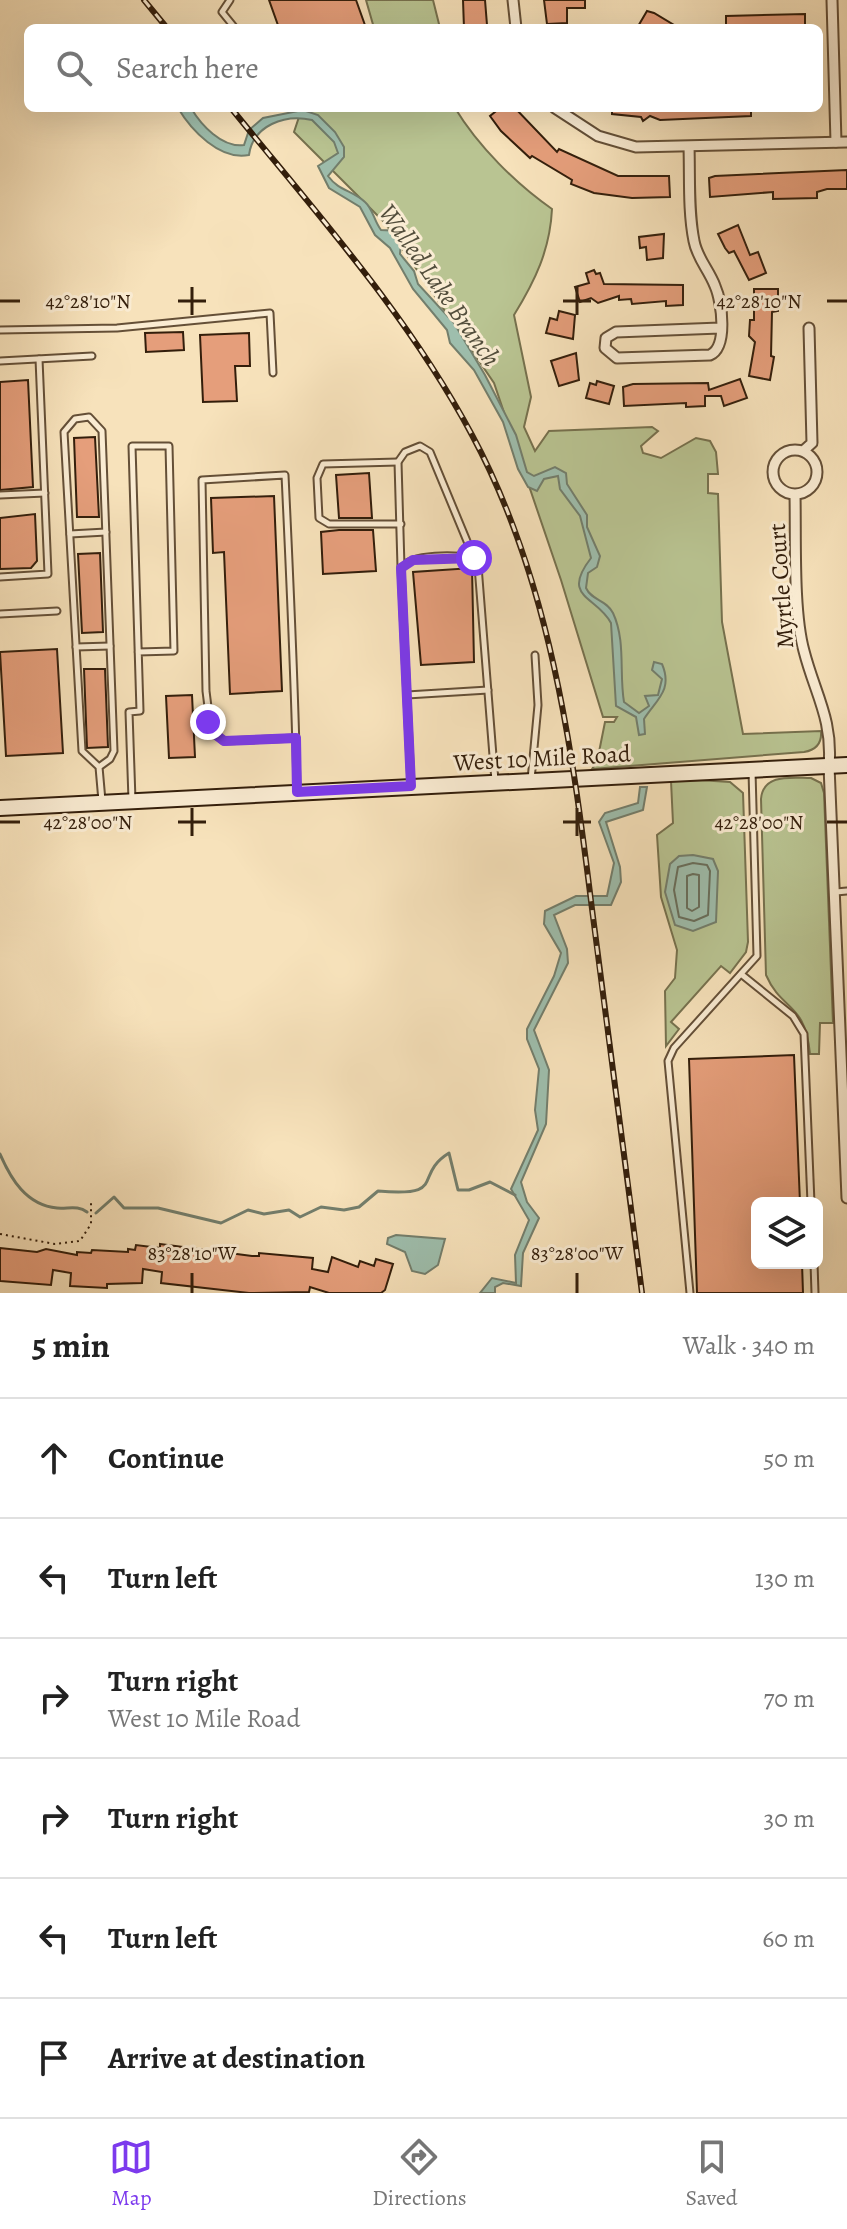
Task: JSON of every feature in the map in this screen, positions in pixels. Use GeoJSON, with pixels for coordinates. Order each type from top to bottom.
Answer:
{"type":"FeatureCollection","features":[{"type":"Feature","properties":{"kind":"main road","name":"West 10 Mile Road"},"geometry":{"type":"LineString","coordinates":[[0,808],[847,765]]}},
{"type":"Feature","properties":{"kind":"street"},"geometry":{"type":"LineString","coordinates":[[513,0],[516,24]]}},
{"type":"Feature","properties":{"kind":"street"},"geometry":{"type":"LineString","coordinates":[[560,112],[583,129],[609,141],[652,148],[842,142],[832,0]]}},
{"type":"Feature","properties":{"kind":"street"},"geometry":{"type":"LineString","coordinates":[[689,147],[694,245],[717,292],[720,328],[720,348],[710,355],[617,358],[609,355],[605,348],[606,338],[616,332],[720,328]]}},
{"type":"Feature","properties":{"kind":"street","name":"Myrtle Court"},"geometry":{"type":"LineString","coordinates":[[803,451],[812,443],[809,328]]}},
{"type":"Feature","properties":{"kind":"street","name":"Myrtle Court"},"geometry":{"type":"LineString","coordinates":[[795,450],[803,451],[816,463],[816,481],[804,493],[795,495],[779,489],[772,473],[778,457],[795,450]]}},
{"type":"Feature","properties":{"kind":"street","name":"Myrtle Court"},"geometry":{"type":"LineString","coordinates":[[795,495],[803,649],[827,717],[845,1084],[847,1198]]}},
{"type":"Feature","properties":{"kind":"lane"},"geometry":{"type":"LineString","coordinates":[[230,0],[222,12],[232,24]]}},
{"type":"Feature","properties":{"kind":"lane"},"geometry":{"type":"LineString","coordinates":[[0,330],[117,328],[270,313],[273,373]]}},
{"type":"Feature","properties":{"kind":"lane"},"geometry":{"type":"LineString","coordinates":[[0,361],[92,356]]}},
{"type":"Feature","properties":{"kind":"lane"},"geometry":{"type":"LineString","coordinates":[[0,577],[48,574],[39,359]]}},
{"type":"Feature","properties":{"kind":"lane"},"geometry":{"type":"LineString","coordinates":[[99,767],[110,759],[114,751],[102,431],[89,417],[75,419],[64,432],[82,751],[99,767],[102,802]]}},
{"type":"Feature","properties":{"kind":"lane"},"geometry":{"type":"LineString","coordinates":[[132,801],[129,712],[140,711],[138,652],[132,446],[169,446],[174,651],[138,652]]}},
{"type":"Feature","properties":{"kind":"lane"},"geometry":{"type":"LineString","coordinates":[[411,786],[398,462],[405,452],[420,446],[430,452],[478,566],[495,782]]}},
{"type":"Feature","properties":{"kind":"lane"},"geometry":{"type":"LineString","coordinates":[[398,462],[323,464],[317,478],[319,518],[329,524],[401,524]]}},
{"type":"Feature","properties":{"kind":"lane"},"geometry":{"type":"LineString","coordinates":[[296,738],[224,741],[211,731],[206,691],[202,480],[285,475],[296,738],[297,792]]}},
{"type":"Feature","properties":{"kind":"lane"},"geometry":{"type":"LineString","coordinates":[[0,495],[45,493]]}},
{"type":"Feature","properties":{"kind":"lane"},"geometry":{"type":"LineString","coordinates":[[70,534],[106,532]]}},
{"type":"Feature","properties":{"kind":"lane"},"geometry":{"type":"LineString","coordinates":[[401,568],[413,560],[474,558]]}},
{"type":"Feature","properties":{"kind":"lane"},"geometry":{"type":"LineString","coordinates":[[0,614],[57,611]]}},
{"type":"Feature","properties":{"kind":"lane"},"geometry":{"type":"LineString","coordinates":[[76,647],[110,646]]}},
{"type":"Feature","properties":{"kind":"lane"},"geometry":{"type":"LineString","coordinates":[[531,781],[538,705],[535,655]]}},
{"type":"Feature","properties":{"kind":"lane"},"geometry":{"type":"LineString","coordinates":[[407,695],[488,690]]}},
{"type":"Feature","properties":{"kind":"lane"},"geometry":{"type":"LineString","coordinates":[[690,1293],[668,1061],[674,1048],[757,956],[751,770]]}},
{"type":"Feature","properties":{"kind":"lane"},"geometry":{"type":"LineString","coordinates":[[836,892],[847,891]]}},
{"type":"Feature","properties":{"kind":"lane"},"geometry":{"type":"LineString","coordinates":[[741,974],[793,1016],[804,1034],[811,1197]]}},
{"type":"Feature","properties":{"kind":"lane"},"geometry":{"type":"LineString","coordinates":[[814,1269],[815,1293]]}},
{"type":"Feature","properties":{"kind":"path"},"geometry":{"type":"LineString","coordinates":[[0,1234],[55,1244],[80,1241],[91,1224],[91,1200]]}},
{"type":"Feature","properties":{"kind":"green space"},"geometry":{"type":"Polygon","coordinates":[[[366,0],[433,0],[439,24],[373,24],[366,0]]]}},
{"type":"Feature","properties":{"kind":"green space"},"geometry":{"type":"Polygon","coordinates":[[[301,112],[458,112],[499,163],[552,209],[540,265],[514,315],[531,397],[524,427],[535,451],[549,431],[652,427],[658,431],[641,446],[643,453],[661,458],[696,438],[710,441],[716,452],[718,474],[708,474],[708,493],[718,494],[722,622],[743,734],[821,731],[815,748],[804,752],[592,769],[597,762],[605,722],[614,722],[617,717],[603,717],[561,580],[494,383],[385,223],[294,132],[301,112]]]}},
{"type":"Feature","properties":{"kind":"green space"},"geometry":{"type":"Polygon","coordinates":[[[811,778],[821,783],[824,793],[833,1023],[820,1023],[819,1054],[810,1054],[798,1015],[779,996],[766,975],[761,799],[767,785],[773,781],[811,778]]]}},
{"type":"Feature","properties":{"kind":"green space"},"geometry":{"type":"Polygon","coordinates":[[[671,781],[730,782],[743,793],[748,942],[746,952],[730,973],[721,966],[671,1022],[679,1029],[666,1046],[665,991],[675,978],[677,950],[661,897],[657,835],[673,823],[671,781]]]}},
{"type":"Feature","properties":{"kind":"water"},"geometry":{"type":"Polygon","coordinates":[[[181,112],[194,112],[220,139],[244,145],[249,130],[263,118],[309,112],[318,115],[335,132],[344,147],[344,157],[328,176],[365,202],[381,230],[402,231],[400,254],[414,271],[418,284],[454,323],[485,375],[516,435],[527,472],[534,476],[555,467],[566,473],[567,484],[587,515],[587,527],[600,556],[597,567],[588,573],[586,588],[610,608],[617,624],[624,702],[639,713],[649,706],[645,696],[658,695],[662,679],[652,670],[654,662],[662,664],[665,673],[665,688],[644,719],[645,734],[639,735],[636,717],[616,706],[611,623],[580,589],[582,571],[591,558],[580,516],[560,489],[558,476],[544,479],[537,491],[528,487],[518,469],[503,422],[474,370],[450,343],[447,330],[413,289],[390,248],[375,235],[360,207],[329,188],[318,166],[338,153],[334,142],[312,120],[291,119],[264,129],[257,136],[249,155],[238,156],[217,149],[190,125],[181,112]]]}},
{"type":"Feature","properties":{"kind":"water"},"geometry":{"type":"Polygon","coordinates":[[[640,787],[647,787],[643,810],[606,822],[620,867],[621,882],[611,905],[575,905],[554,915],[567,949],[568,963],[534,1030],[549,1070],[546,1124],[521,1182],[527,1202],[539,1218],[523,1253],[521,1286],[503,1283],[495,1287],[495,1293],[480,1293],[492,1278],[516,1283],[515,1255],[529,1220],[511,1189],[538,1130],[535,1110],[539,1069],[527,1039],[527,1029],[554,976],[561,953],[544,924],[545,911],[576,896],[607,896],[614,863],[599,822],[605,813],[638,803],[640,787]]]}},
{"type":"Feature","properties":{"kind":"water"},"geometry":{"type":"Polygon","coordinates":[[[679,856],[713,859],[718,871],[716,922],[693,931],[675,925],[665,892],[670,864],[679,856]]]}},
{"type":"Feature","properties":{"kind":"water"},"geometry":{"type":"Polygon","coordinates":[[[396,1235],[445,1239],[438,1265],[425,1274],[412,1271],[405,1252],[387,1244],[388,1238],[396,1235]]]}},
{"type":"Feature","properties":{"kind":"building"},"geometry":{"type":"Polygon","coordinates":[[[269,0],[356,0],[365,24],[278,24],[269,0]]]}},
{"type":"Feature","properties":{"kind":"building"},"geometry":{"type":"Polygon","coordinates":[[[463,0],[485,0],[487,24],[464,24],[463,0]]]}},
{"type":"Feature","properties":{"kind":"building"},"geometry":{"type":"Polygon","coordinates":[[[544,0],[585,0],[585,8],[567,8],[567,23],[547,24],[544,0]]]}},
{"type":"Feature","properties":{"kind":"building"},"geometry":{"type":"Polygon","coordinates":[[[647,11],[672,24],[639,24],[647,11]]]}},
{"type":"Feature","properties":{"kind":"building"},"geometry":{"type":"Polygon","coordinates":[[[805,14],[805,24],[726,24],[726,16],[805,14]]]}},
{"type":"Feature","properties":{"kind":"building"},"geometry":{"type":"Polygon","coordinates":[[[495,112],[519,112],[557,152],[559,149],[618,176],[669,176],[670,197],[632,198],[594,193],[571,184],[572,180],[532,156],[530,158],[490,116],[495,112]]]}},
{"type":"Feature","properties":{"kind":"building"},"geometry":{"type":"Polygon","coordinates":[[[751,112],[751,116],[660,120],[650,116],[643,121],[641,117],[612,114],[751,112]]]}},
{"type":"Feature","properties":{"kind":"building"},"geometry":{"type":"Polygon","coordinates":[[[847,170],[847,189],[817,192],[817,198],[773,199],[773,192],[710,197],[709,178],[715,176],[847,170]]]}},
{"type":"Feature","properties":{"kind":"building"},"geometry":{"type":"Polygon","coordinates":[[[738,225],[750,255],[758,252],[766,273],[749,280],[734,251],[729,253],[718,234],[738,225]]]}},
{"type":"Feature","properties":{"kind":"building"},"geometry":{"type":"Polygon","coordinates":[[[664,234],[663,258],[647,260],[646,247],[640,248],[639,237],[664,234]]]}},
{"type":"Feature","properties":{"kind":"building"},"geometry":{"type":"Polygon","coordinates":[[[594,270],[596,274],[600,273],[604,284],[683,285],[683,305],[666,306],[666,301],[632,304],[631,299],[619,300],[619,296],[598,303],[591,298],[580,302],[575,287],[589,283],[586,273],[594,270]]]}},
{"type":"Feature","properties":{"kind":"building"},"geometry":{"type":"Polygon","coordinates":[[[754,289],[778,289],[778,311],[772,312],[771,356],[774,357],[770,380],[749,376],[755,342],[749,336],[750,320],[754,320],[754,289]]]}},
{"type":"Feature","properties":{"kind":"building"},"geometry":{"type":"Polygon","coordinates":[[[559,311],[575,315],[573,339],[546,333],[550,318],[557,320],[559,311]]]}},
{"type":"Feature","properties":{"kind":"building"},"geometry":{"type":"Polygon","coordinates":[[[183,332],[184,350],[146,352],[145,333],[183,332]]]}},
{"type":"Feature","properties":{"kind":"building"},"geometry":{"type":"Polygon","coordinates":[[[249,333],[250,366],[235,366],[237,401],[203,402],[200,335],[249,333]]]}},
{"type":"Feature","properties":{"kind":"building"},"geometry":{"type":"Polygon","coordinates":[[[576,353],[579,380],[559,386],[551,361],[576,353]]]}},
{"type":"Feature","properties":{"kind":"building"},"geometry":{"type":"Polygon","coordinates":[[[740,379],[747,398],[724,406],[721,396],[705,396],[705,406],[686,407],[686,403],[624,406],[623,387],[633,384],[708,383],[709,390],[740,379]]]}},
{"type":"Feature","properties":{"kind":"building"},"geometry":{"type":"Polygon","coordinates":[[[28,380],[33,487],[0,490],[0,382],[28,380]]]}},
{"type":"Feature","properties":{"kind":"building"},"geometry":{"type":"Polygon","coordinates":[[[597,381],[614,386],[609,404],[586,398],[590,383],[596,385],[597,381]]]}},
{"type":"Feature","properties":{"kind":"building"},"geometry":{"type":"Polygon","coordinates":[[[95,437],[99,517],[77,517],[74,438],[95,437]]]}},
{"type":"Feature","properties":{"kind":"building"},"geometry":{"type":"Polygon","coordinates":[[[369,473],[372,518],[339,518],[336,475],[369,473]]]}},
{"type":"Feature","properties":{"kind":"building"},"geometry":{"type":"Polygon","coordinates":[[[274,496],[282,691],[230,694],[224,552],[213,553],[211,498],[274,496]]]}},
{"type":"Feature","properties":{"kind":"building"},"geometry":{"type":"Polygon","coordinates":[[[35,514],[37,561],[31,568],[0,569],[0,518],[35,514]]]}},
{"type":"Feature","properties":{"kind":"building"},"geometry":{"type":"Polygon","coordinates":[[[373,530],[376,571],[323,574],[321,532],[373,530]]]}},
{"type":"Feature","properties":{"kind":"building"},"geometry":{"type":"Polygon","coordinates":[[[100,553],[103,632],[82,633],[78,554],[100,553]]]}},
{"type":"Feature","properties":{"kind":"building"},"geometry":{"type":"Polygon","coordinates":[[[472,568],[474,662],[421,665],[413,572],[472,568]]]}},
{"type":"Feature","properties":{"kind":"building"},"geometry":{"type":"Polygon","coordinates":[[[57,649],[63,753],[6,756],[0,652],[57,649]]]}},
{"type":"Feature","properties":{"kind":"building"},"geometry":{"type":"Polygon","coordinates":[[[84,669],[105,669],[108,747],[87,748],[84,669]]]}},
{"type":"Feature","properties":{"kind":"building"},"geometry":{"type":"Polygon","coordinates":[[[192,695],[195,757],[169,758],[166,696],[192,695]]]}},
{"type":"Feature","properties":{"kind":"building"},"geometry":{"type":"Polygon","coordinates":[[[794,1055],[800,1197],[751,1197],[751,1269],[802,1269],[803,1293],[697,1293],[689,1059],[794,1055]]]}},
{"type":"Feature","properties":{"kind":"building"},"geometry":{"type":"Polygon","coordinates":[[[160,1244],[252,1256],[259,1256],[259,1253],[313,1258],[312,1269],[328,1272],[332,1257],[358,1267],[360,1261],[374,1266],[376,1259],[393,1264],[385,1290],[381,1293],[329,1293],[310,1287],[309,1292],[249,1293],[161,1283],[162,1272],[143,1269],[142,1283],[107,1284],[107,1288],[70,1286],[71,1273],[53,1270],[51,1285],[0,1281],[0,1248],[37,1252],[46,1249],[77,1255],[77,1252],[91,1253],[92,1250],[128,1252],[128,1249],[135,1250],[136,1245],[160,1248],[160,1244]]]}},
{"type":"Feature","properties":{"kind":"waterway"},"geometry":{"type":"LineString","coordinates":[[96,1213],[114,1197],[124,1208],[158,1208],[221,1223],[248,1210],[264,1214],[289,1210],[300,1217],[321,1207],[344,1210],[359,1207],[378,1191],[400,1192],[422,1188],[438,1161],[449,1153],[458,1190],[469,1190],[490,1182],[515,1195]]}},
{"type":"Feature","properties":{"kind":"waterway"},"geometry":{"type":"LineString","coordinates":[[0,1154],[9,1173],[28,1196],[46,1206],[87,1212]]}},
{"type":"Feature","properties":{"kind":"railway"},"geometry":{"type":"LineString","coordinates":[[144,0],[164,24]]}},
{"type":"Feature","properties":{"kind":"railway"},"geometry":{"type":"LineString","coordinates":[[234,112],[360,266],[419,348],[472,435],[499,490],[521,547],[554,666],[576,787],[642,1293]]}},
{"type":"Feature","properties":{"kind":"route"},"geometry":{"type":"LineString","coordinates":[[208,722],[211,731],[224,741],[296,738],[297,792],[411,786],[401,568],[413,560],[474,558]]}},
{"type":"Feature","properties":{"kind":"water label","name":"Walled Lake Branch"},"geometry":{"type":"Point","coordinates":[440,285]}}]}
